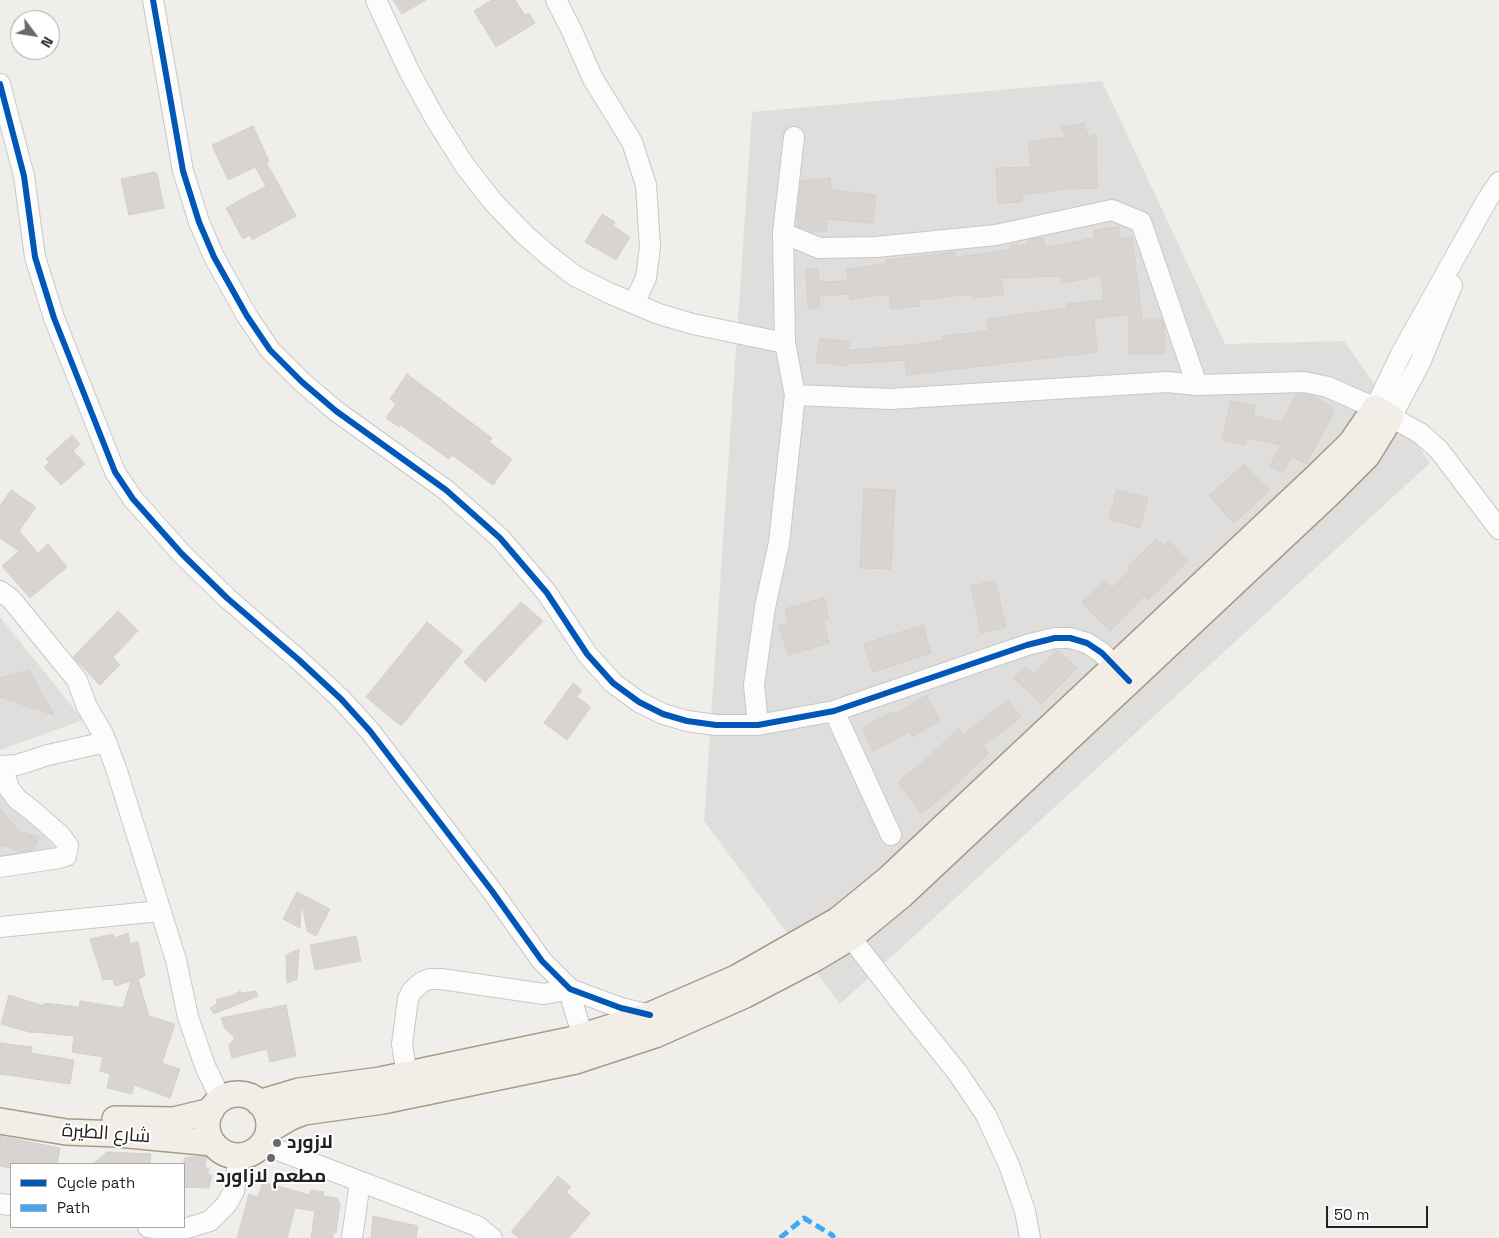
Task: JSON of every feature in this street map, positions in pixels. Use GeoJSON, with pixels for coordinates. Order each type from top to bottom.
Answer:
{"type":"FeatureCollection","features":[{"type":"Feature","properties":{"kind":"main road"},"geometry":{"type":"LineString","coordinates":[[265,1137],[268,1118],[263,1107],[254,1099],[243,1095],[231,1095],[217,1105],[208,1120],[208,1133],[213,1143],[222,1152],[234,1156],[246,1155],[257,1150],[265,1137],[289,1118],[304,1112],[383,1101],[408,1085],[583,1036],[650,1015],[844,928],[902,895],[1122,674],[1367,456],[1383,413]]}},
{"type":"Feature","properties":{"kind":"main road"},"geometry":{"type":"LineString","coordinates":[[259,1103],[299,1091],[380,1080],[408,1085],[576,1060],[655,1035],[745,995],[814,959],[844,928]]}},
{"type":"Feature","properties":{"kind":"main road","name":"شارع الطيرة"},"geometry":{"type":"LineString","coordinates":[[0,1106],[91,1119],[174,1120],[217,1105]]}},
{"type":"Feature","properties":{"kind":"main road","name":"شارع الطيرة"},"geometry":{"type":"LineString","coordinates":[[0,1121],[66,1132],[118,1134],[213,1143]]}},
{"type":"Feature","properties":{"kind":"street"},"geometry":{"type":"LineString","coordinates":[[153,0],[183,170],[199,222],[214,257],[246,316],[270,350],[302,382],[336,411],[446,490],[500,538],[547,593],[587,654],[613,683],[639,702],[663,714],[687,721],[716,725],[758,725],[834,711],[1027,645],[1055,638],[1070,638],[1087,643],[1102,654],[1122,674]]}},
{"type":"Feature","properties":{"kind":"street"},"geometry":{"type":"LineString","coordinates":[[376,0],[409,71],[436,120],[465,166],[494,203],[525,235],[575,276],[660,314],[694,324],[786,343]]}},
{"type":"Feature","properties":{"kind":"street"},"geometry":{"type":"LineString","coordinates":[[556,0],[593,79],[632,142],[646,185],[650,247],[646,278],[634,303]]}},
{"type":"Feature","properties":{"kind":"street"},"geometry":{"type":"LineString","coordinates":[[0,84],[24,176],[35,257],[54,318],[115,472],[133,499],[182,554],[228,598],[341,699],[370,731],[451,836],[542,961],[570,989],[621,1008],[650,1015]]}},
{"type":"Feature","properties":{"kind":"street"},"geometry":{"type":"LineString","coordinates":[[758,725],[754,684],[765,608],[779,543],[795,395],[786,343],[783,233],[794,137]]}},
{"type":"Feature","properties":{"kind":"street"},"geometry":{"type":"LineString","coordinates":[[1383,413],[1420,363],[1487,200],[1499,182]]}},
{"type":"Feature","properties":{"kind":"street"},"geometry":{"type":"LineString","coordinates":[[783,233],[818,248],[876,247],[996,235],[1112,210],[1141,222],[1197,385]]}},
{"type":"Feature","properties":{"kind":"street"},"geometry":{"type":"LineString","coordinates":[[795,395],[890,399],[1167,382],[1197,385],[1304,382],[1328,387],[1420,433],[1439,450],[1499,529]]}},
{"type":"Feature","properties":{"kind":"street"},"geometry":{"type":"LineString","coordinates":[[0,591],[11,599],[77,680],[106,742],[116,768],[176,960],[188,1017],[205,1066],[216,1089],[217,1105]]}},
{"type":"Feature","properties":{"kind":"street"},"geometry":{"type":"LineString","coordinates":[[0,608],[70,691],[88,706]]}},
{"type":"Feature","properties":{"kind":"street"},"geometry":{"type":"LineString","coordinates":[[834,711],[891,834]]}},
{"type":"Feature","properties":{"kind":"street"},"geometry":{"type":"LineString","coordinates":[[0,867],[66,856],[68,846],[61,836],[17,799],[9,788],[1,766],[17,765],[48,755],[106,742]]}},
{"type":"Feature","properties":{"kind":"street"},"geometry":{"type":"LineString","coordinates":[[0,927],[160,911]]}},
{"type":"Feature","properties":{"kind":"street"},"geometry":{"type":"LineString","coordinates":[[844,928],[957,1072],[986,1115],[1009,1165],[1025,1211],[1030,1238]]}},
{"type":"Feature","properties":{"kind":"street"},"geometry":{"type":"LineString","coordinates":[[408,1085],[402,1044],[408,999],[412,991],[422,982],[430,979],[441,979],[544,994],[570,989]]}},
{"type":"Feature","properties":{"kind":"street"},"geometry":{"type":"LineString","coordinates":[[570,989],[572,1002],[583,1036]]}},
{"type":"Feature","properties":{"kind":"street"},"geometry":{"type":"LineString","coordinates":[[265,1137],[360,1182],[477,1226],[492,1238]]}},
{"type":"Feature","properties":{"kind":"street"},"geometry":{"type":"LineString","coordinates":[[155,1228],[177,1231],[210,1221],[226,1205],[234,1191],[239,1156]]}},
{"type":"Feature","properties":{"kind":"street"},"geometry":{"type":"LineString","coordinates":[[352,1238],[360,1182]]}},
{"type":"Feature","properties":{"kind":"shaded area"},"geometry":{"type":"Polygon","coordinates":[[[1102,81],[1225,344],[1344,341],[1430,463],[840,1004],[704,821],[752,112],[1102,81]]]}},
{"type":"Feature","properties":{"kind":"shaded area"},"geometry":{"type":"Polygon","coordinates":[[[0,617],[83,720],[0,750],[0,617]]]}},
{"type":"Feature","properties":{"kind":"shaded area"},"geometry":{"type":"Polygon","coordinates":[[[0,792],[56,848],[0,859],[0,792]]]}},
{"type":"Feature","properties":{"kind":"building"},"geometry":{"type":"Polygon","coordinates":[[[393,0],[426,0],[402,14],[393,0]]]}},
{"type":"Feature","properties":{"kind":"building"},"geometry":{"type":"Polygon","coordinates":[[[492,0],[515,0],[525,15],[529,13],[535,23],[496,47],[474,11],[492,0]]]}},
{"type":"Feature","properties":{"kind":"building"},"geometry":{"type":"Polygon","coordinates":[[[1084,123],[1088,137],[1096,135],[1097,188],[1065,189],[1022,195],[1022,202],[998,203],[996,168],[1031,167],[1028,142],[1065,137],[1062,127],[1084,123]]]}},
{"type":"Feature","properties":{"kind":"building"},"geometry":{"type":"Polygon","coordinates":[[[253,126],[269,161],[266,162],[296,216],[252,240],[250,235],[243,239],[226,208],[266,186],[255,167],[228,180],[212,145],[253,126]]]}},
{"type":"Feature","properties":{"kind":"building"},"geometry":{"type":"Polygon","coordinates":[[[154,172],[154,174],[157,173],[164,208],[129,215],[121,179],[154,172]]]}},
{"type":"Feature","properties":{"kind":"building"},"geometry":{"type":"Polygon","coordinates":[[[830,178],[831,190],[876,195],[873,223],[826,219],[827,231],[812,232],[798,226],[797,215],[801,181],[830,178]]]}},
{"type":"Feature","properties":{"kind":"building"},"geometry":{"type":"Polygon","coordinates":[[[602,214],[615,222],[613,226],[630,237],[616,260],[585,242],[602,214]]]}},
{"type":"Feature","properties":{"kind":"building"},"geometry":{"type":"Polygon","coordinates":[[[1119,227],[1120,239],[1132,237],[1142,320],[1162,320],[1164,325],[1164,354],[1129,354],[1129,314],[1094,319],[1097,352],[907,375],[905,360],[846,364],[846,366],[816,362],[820,338],[849,342],[848,350],[904,346],[944,340],[943,336],[988,331],[987,319],[1067,308],[1067,304],[1104,300],[1101,275],[1062,283],[1061,276],[1001,278],[1004,294],[973,298],[972,294],[919,300],[920,306],[891,309],[889,294],[850,299],[849,294],[819,296],[820,308],[808,308],[806,269],[818,269],[819,282],[848,281],[847,269],[886,264],[886,260],[955,252],[955,257],[1010,250],[1010,245],[1028,245],[1028,240],[1037,238],[1044,238],[1044,248],[1094,238],[1094,230],[1119,227]]]}},
{"type":"Feature","properties":{"kind":"building"},"geometry":{"type":"Polygon","coordinates":[[[407,374],[492,438],[489,442],[512,459],[493,485],[452,455],[449,459],[401,425],[399,427],[386,418],[396,404],[390,399],[407,374]]]}},
{"type":"Feature","properties":{"kind":"building"},"geometry":{"type":"Polygon","coordinates":[[[1297,394],[1312,396],[1333,407],[1331,410],[1334,412],[1306,464],[1292,456],[1283,473],[1270,466],[1281,445],[1247,438],[1245,445],[1222,440],[1231,401],[1255,406],[1253,416],[1282,422],[1297,394]]]}},
{"type":"Feature","properties":{"kind":"building"},"geometry":{"type":"Polygon","coordinates":[[[72,435],[80,444],[73,451],[85,464],[61,485],[44,467],[50,462],[46,459],[72,435]]]}},
{"type":"Feature","properties":{"kind":"building"},"geometry":{"type":"Polygon","coordinates":[[[1244,464],[1269,491],[1234,523],[1209,496],[1244,464]]]}},
{"type":"Feature","properties":{"kind":"building"},"geometry":{"type":"Polygon","coordinates":[[[864,489],[895,490],[891,569],[860,568],[864,489]]]}},
{"type":"Feature","properties":{"kind":"building"},"geometry":{"type":"Polygon","coordinates":[[[11,490],[36,507],[19,531],[38,553],[48,544],[67,567],[30,598],[2,566],[19,551],[0,538],[0,506],[11,490]]]}},
{"type":"Feature","properties":{"kind":"building"},"geometry":{"type":"Polygon","coordinates":[[[1117,490],[1148,498],[1140,528],[1109,519],[1117,490]]]}},
{"type":"Feature","properties":{"kind":"building"},"geometry":{"type":"Polygon","coordinates":[[[1157,539],[1163,546],[1169,541],[1188,561],[1148,600],[1144,596],[1110,631],[1082,603],[1104,581],[1112,588],[1131,569],[1128,566],[1157,539]]]}},
{"type":"Feature","properties":{"kind":"building"},"geometry":{"type":"Polygon","coordinates":[[[995,581],[1006,627],[981,633],[971,586],[995,581]]]}},
{"type":"Feature","properties":{"kind":"building"},"geometry":{"type":"Polygon","coordinates":[[[824,598],[829,618],[823,620],[829,643],[788,655],[779,626],[789,623],[785,609],[824,598]]]}},
{"type":"Feature","properties":{"kind":"building"},"geometry":{"type":"Polygon","coordinates":[[[521,602],[543,621],[485,682],[464,662],[521,602]]]}},
{"type":"Feature","properties":{"kind":"building"},"geometry":{"type":"Polygon","coordinates":[[[118,611],[138,631],[113,657],[120,665],[100,685],[73,657],[118,611]]]}},
{"type":"Feature","properties":{"kind":"building"},"geometry":{"type":"Polygon","coordinates":[[[427,622],[463,651],[401,726],[366,697],[427,622]]]}},
{"type":"Feature","properties":{"kind":"building"},"geometry":{"type":"Polygon","coordinates":[[[923,625],[931,653],[873,672],[864,644],[923,625]]]}},
{"type":"Feature","properties":{"kind":"building"},"geometry":{"type":"Polygon","coordinates":[[[1057,650],[1077,668],[1041,704],[1014,678],[1026,666],[1034,674],[1057,650]]]}},
{"type":"Feature","properties":{"kind":"building"},"geometry":{"type":"Polygon","coordinates":[[[29,670],[54,715],[0,697],[0,678],[29,670]]]}},
{"type":"Feature","properties":{"kind":"building"},"geometry":{"type":"Polygon","coordinates":[[[573,683],[582,690],[577,697],[591,707],[567,740],[544,723],[573,683]]]}},
{"type":"Feature","properties":{"kind":"building"},"geometry":{"type":"Polygon","coordinates":[[[926,696],[940,720],[912,737],[909,732],[873,751],[862,728],[892,712],[893,715],[926,696]]]}},
{"type":"Feature","properties":{"kind":"building"},"geometry":{"type":"Polygon","coordinates":[[[1008,700],[1021,717],[983,746],[989,753],[940,799],[921,813],[898,782],[922,763],[958,729],[963,735],[1008,700]]]}},
{"type":"Feature","properties":{"kind":"building"},"geometry":{"type":"Polygon","coordinates":[[[0,809],[19,831],[39,837],[33,850],[20,852],[7,846],[0,846],[0,809]]]}},
{"type":"Feature","properties":{"kind":"building"},"geometry":{"type":"Polygon","coordinates":[[[297,892],[330,909],[316,936],[307,931],[303,909],[301,909],[300,928],[283,919],[297,892]]]}},
{"type":"Feature","properties":{"kind":"building"},"geometry":{"type":"Polygon","coordinates":[[[128,933],[130,944],[138,941],[145,976],[138,979],[149,1016],[175,1024],[162,1063],[180,1069],[170,1098],[134,1085],[132,1094],[107,1088],[110,1074],[100,1071],[103,1057],[72,1052],[74,1036],[33,1033],[1,1024],[9,995],[44,1006],[44,1003],[79,1007],[80,1001],[123,1008],[131,981],[115,986],[113,979],[103,980],[90,939],[113,934],[114,938],[128,933]]]}},
{"type":"Feature","properties":{"kind":"building"},"geometry":{"type":"Polygon","coordinates":[[[356,936],[361,961],[315,970],[310,945],[356,936]]]}},
{"type":"Feature","properties":{"kind":"building"},"geometry":{"type":"Polygon","coordinates":[[[299,949],[297,979],[287,983],[286,955],[299,949]]]}},
{"type":"Feature","properties":{"kind":"building"},"geometry":{"type":"Polygon","coordinates":[[[240,991],[242,993],[256,991],[258,996],[214,1014],[210,1008],[217,1004],[217,999],[232,996],[240,991]]]}},
{"type":"Feature","properties":{"kind":"building"},"geometry":{"type":"Polygon","coordinates":[[[286,1005],[296,1056],[270,1062],[267,1049],[232,1058],[229,1045],[235,1038],[225,1029],[221,1018],[286,1005]]]}},
{"type":"Feature","properties":{"kind":"building"},"geometry":{"type":"Polygon","coordinates":[[[0,1043],[32,1047],[31,1053],[74,1060],[70,1084],[0,1074],[0,1043]]]}},
{"type":"Feature","properties":{"kind":"building"},"geometry":{"type":"Polygon","coordinates":[[[0,1136],[60,1148],[57,1163],[10,1163],[10,1168],[0,1166],[0,1136]]]}},
{"type":"Feature","properties":{"kind":"building"},"geometry":{"type":"Polygon","coordinates":[[[107,1152],[151,1154],[150,1163],[94,1163],[107,1152]]]}},
{"type":"Feature","properties":{"kind":"building"},"geometry":{"type":"Polygon","coordinates":[[[207,1157],[205,1167],[209,1169],[208,1175],[212,1175],[209,1188],[185,1187],[184,1158],[207,1157]]]}},
{"type":"Feature","properties":{"kind":"building"},"geometry":{"type":"Polygon","coordinates":[[[558,1176],[571,1187],[566,1192],[590,1213],[569,1238],[519,1238],[511,1232],[558,1176]]]}},
{"type":"Feature","properties":{"kind":"building"},"geometry":{"type":"Polygon","coordinates":[[[263,1182],[310,1195],[311,1190],[324,1192],[323,1196],[337,1198],[340,1204],[336,1233],[333,1232],[333,1238],[311,1238],[315,1211],[295,1208],[287,1238],[237,1238],[249,1194],[258,1197],[263,1182]]]}},
{"type":"Feature","properties":{"kind":"building"},"geometry":{"type":"Polygon","coordinates":[[[373,1216],[418,1226],[416,1238],[371,1238],[373,1216]]]}},
{"type":"Feature","properties":{"kind":"marked path"},"geometry":{"type":"LineString","coordinates":[[780,1238],[804,1218],[834,1238]]}},
{"type":"Feature","properties":{"kind":"cycle path"},"geometry":{"type":"LineString","coordinates":[[153,0],[183,171],[199,222],[214,257],[247,316],[270,350],[302,382],[336,411],[446,490],[500,538],[547,593],[587,654],[613,683],[639,702],[663,714],[687,721],[716,725],[758,725],[834,711],[1027,645],[1055,638],[1070,638],[1087,643],[1102,653],[1129,681]]}},
{"type":"Feature","properties":{"kind":"cycle path"},"geometry":{"type":"LineString","coordinates":[[0,84],[24,176],[35,257],[54,318],[115,472],[133,499],[182,554],[227,598],[341,699],[370,731],[492,891],[542,961],[570,989],[621,1008],[650,1015]]}},
{"type":"Feature","properties":{"kind":"place","name":"لازورد"},"geometry":{"type":"Point","coordinates":[277,1143]}},
{"type":"Feature","properties":{"kind":"place","name":"مطعم لازاورد"},"geometry":{"type":"Point","coordinates":[271,1158]}}]}
